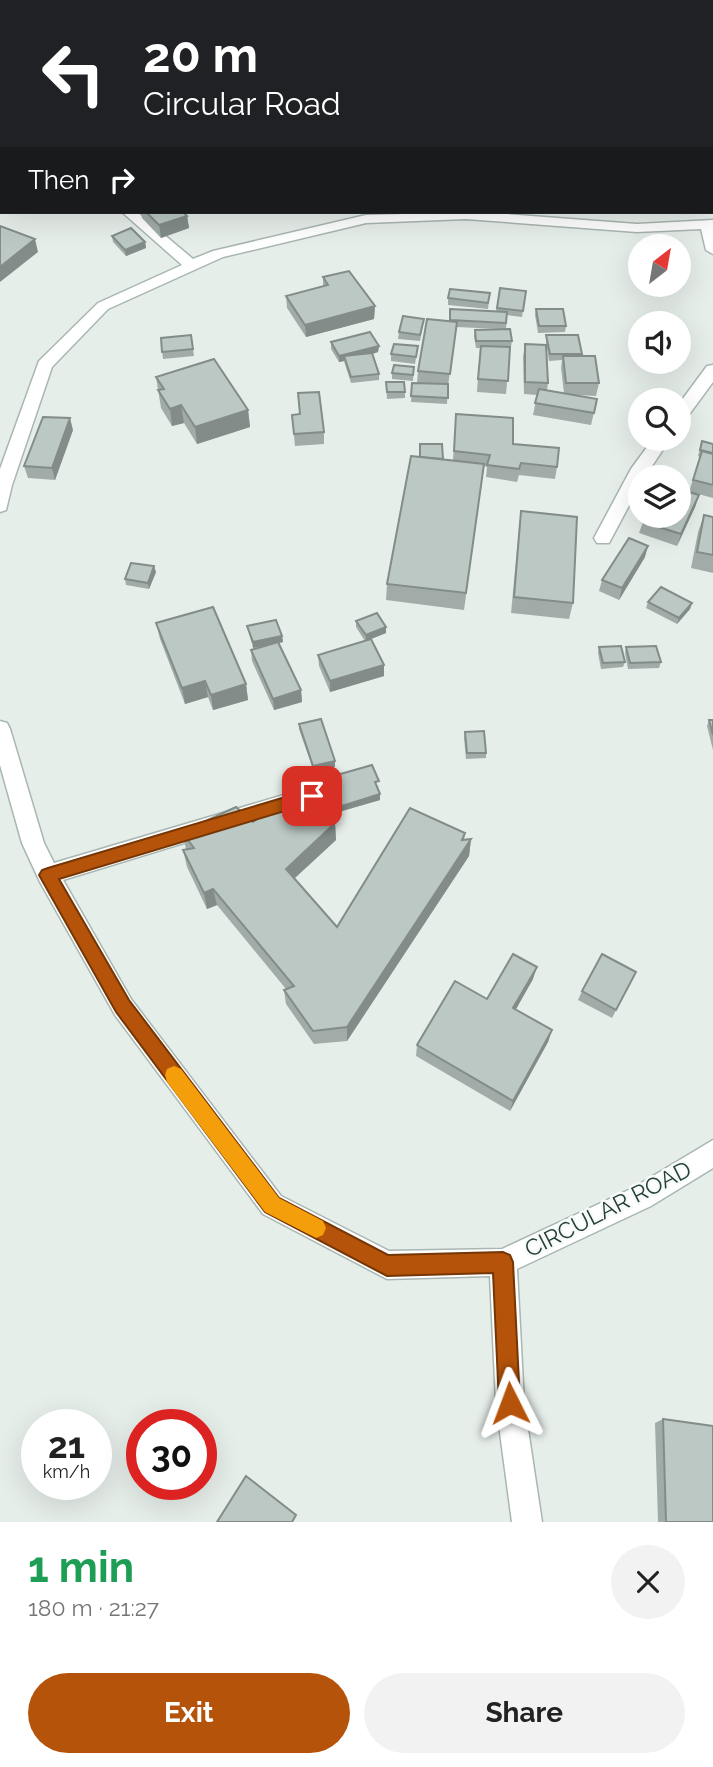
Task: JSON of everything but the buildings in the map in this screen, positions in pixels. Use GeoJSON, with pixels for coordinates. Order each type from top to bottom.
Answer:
{"type":"FeatureCollection","features":[{"type":"Feature","properties":{"kind":"street"},"geometry":{"type":"LineString","coordinates":[[132,214],[192,266]]}},
{"type":"Feature","properties":{"kind":"street"},"geometry":{"type":"LineString","coordinates":[[0,502],[45,365],[103,306],[219,254],[366,219],[466,215],[637,228],[710,224],[713,250]]}},
{"type":"Feature","properties":{"kind":"street"},"geometry":{"type":"LineString","coordinates":[[691,400],[713,370]]}},
{"type":"Feature","properties":{"kind":"street"},"geometry":{"type":"LineString","coordinates":[[603,538],[640,469],[653,451]]}},
{"type":"Feature","properties":{"kind":"street","name":"CIRCULAR ROAD"},"geometry":{"type":"LineString","coordinates":[[0,729],[33,843],[48,875],[123,1006],[272,1205],[387,1265],[503,1262],[642,1197],[713,1153]]}},
{"type":"Feature","properties":{"kind":"street"},"geometry":{"type":"LineString","coordinates":[[48,875],[312,796]]}},
{"type":"Feature","properties":{"kind":"street"},"geometry":{"type":"LineString","coordinates":[[503,1262],[510,1403],[527,1522]]}},
{"type":"Feature","properties":{"kind":"slow traffic"},"geometry":{"type":"LineString","coordinates":[[174,1075],[272,1205],[316,1228]]}},
{"type":"Feature","properties":{"kind":"route"},"geometry":{"type":"LineString","coordinates":[[312,796],[48,875],[123,1006],[272,1205],[387,1265],[503,1262],[510,1403]]}}]}
